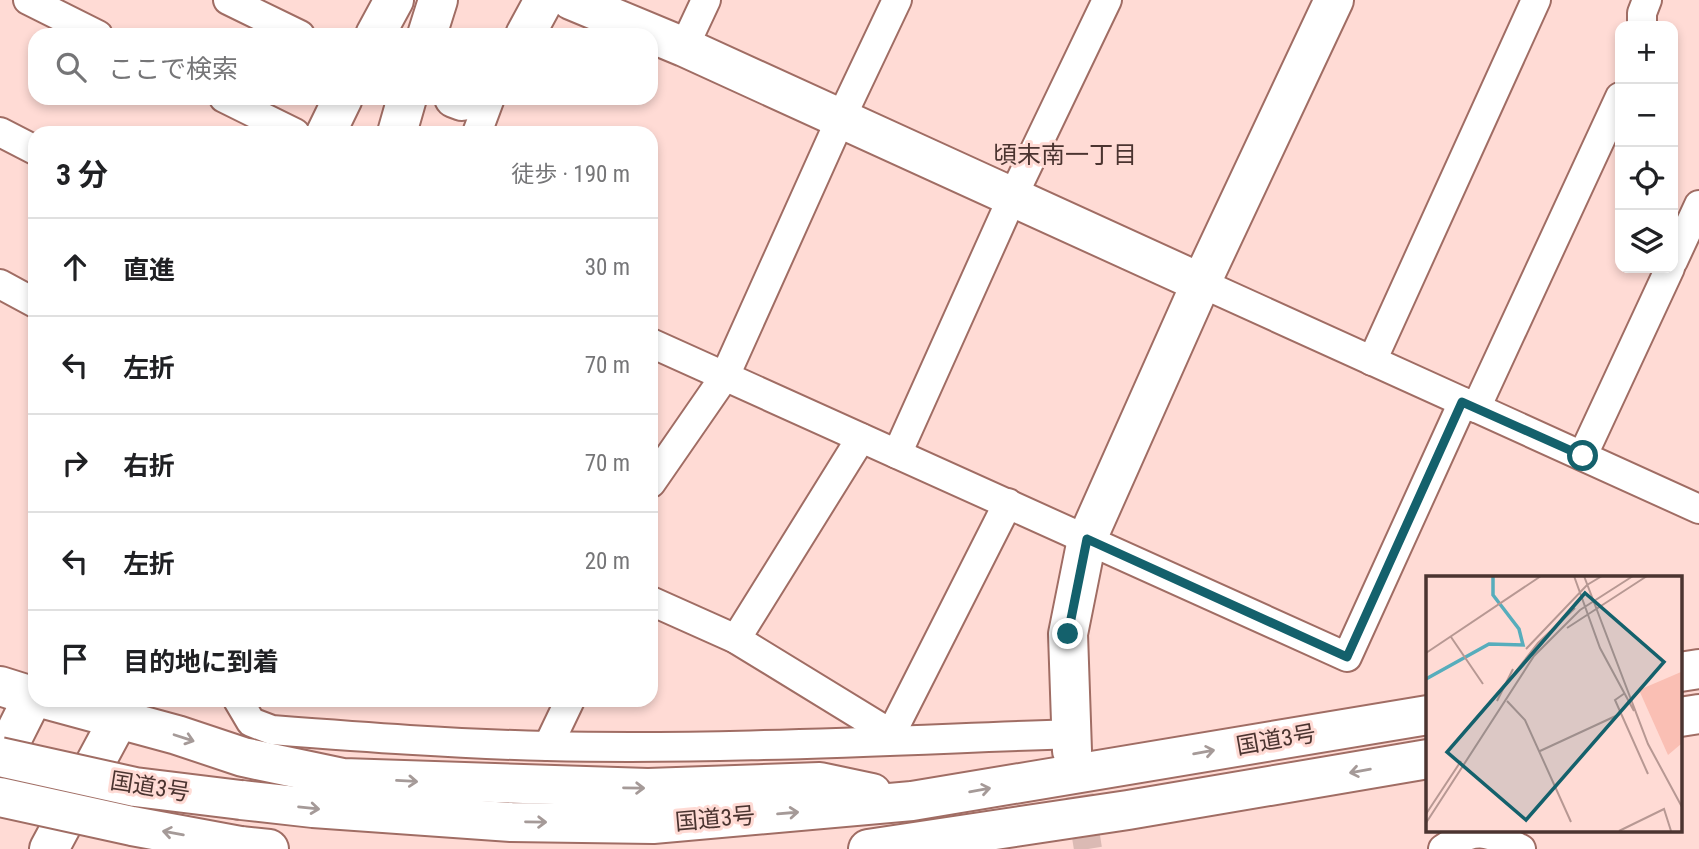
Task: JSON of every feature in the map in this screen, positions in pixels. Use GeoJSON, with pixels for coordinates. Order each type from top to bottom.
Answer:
{"type":"FeatureCollection","features":[{"type":"Feature","properties":{"kind":"main road"},"geometry":{"type":"LineString","coordinates":[[379,28],[394,0]]}},
{"type":"Feature","properties":{"kind":"main road"},"geometry":{"type":"LineString","coordinates":[[428,28],[438,0]]}},
{"type":"Feature","properties":{"kind":"main road"},"geometry":{"type":"LineString","coordinates":[[529,28],[544,0]]}},
{"type":"Feature","properties":{"kind":"main road"},"geometry":{"type":"LineString","coordinates":[[571,0],[638,28]]}},
{"type":"Feature","properties":{"kind":"main road"},"geometry":{"type":"LineString","coordinates":[[1072,743],[1068,634],[1087,539],[1201,283],[1334,0]]}},
{"type":"Feature","properties":{"kind":"main road"},"geometry":{"type":"LineString","coordinates":[[658,36],[1201,283]]}},
{"type":"Feature","properties":{"kind":"main road"},"geometry":{"type":"LineString","coordinates":[[329,126],[340,105]]}},
{"type":"Feature","properties":{"kind":"main road"},"geometry":{"type":"LineString","coordinates":[[399,126],[405,105]]}},
{"type":"Feature","properties":{"kind":"main road"},"geometry":{"type":"LineString","coordinates":[[0,763],[28,699]]}},
{"type":"Feature","properties":{"kind":"main road"},"geometry":{"type":"LineString","coordinates":[[106,707],[124,710],[243,757],[343,778],[648,788],[820,782],[912,801]]}},
{"type":"Feature","properties":{"kind":"main road"},"geometry":{"type":"LineString","coordinates":[[49,849],[124,710]]}},
{"type":"Feature","properties":{"kind":"main road","name":"国道3号"},"geometry":{"type":"LineString","coordinates":[[0,757],[135,787],[313,808],[511,821],[653,824],[912,801],[1426,715]]}},
{"type":"Feature","properties":{"kind":"main road","name":"国道3号"},"geometry":{"type":"LineString","coordinates":[[868,849],[1128,810],[1426,759]]}},
{"type":"Feature","properties":{"kind":"main road","name":"国道3号"},"geometry":{"type":"LineString","coordinates":[[0,797],[132,826],[268,849]]}},
{"type":"Feature","properties":{"kind":"main road"},"geometry":{"type":"LineString","coordinates":[[991,849],[1128,810]]}},
{"type":"Feature","properties":{"kind":"street"},"geometry":{"type":"LineString","coordinates":[[28,0],[84,28]]}},
{"type":"Feature","properties":{"kind":"street"},"geometry":{"type":"LineString","coordinates":[[228,0],[286,28]]}},
{"type":"Feature","properties":{"kind":"street"},"geometry":{"type":"LineString","coordinates":[[684,47],[706,0]]}},
{"type":"Feature","properties":{"kind":"street"},"geometry":{"type":"LineString","coordinates":[[658,473],[725,376],[841,118],[898,0]]}},
{"type":"Feature","properties":{"kind":"street"},"geometry":{"type":"LineString","coordinates":[[897,454],[1012,198],[1107,0]]}},
{"type":"Feature","properties":{"kind":"street"},"geometry":{"type":"LineString","coordinates":[[1372,361],[1536,0]]}},
{"type":"Feature","properties":{"kind":"street"},"geometry":{"type":"LineString","coordinates":[[1642,21],[1647,0]]}},
{"type":"Feature","properties":{"kind":"street"},"geometry":{"type":"LineString","coordinates":[[239,105],[281,126]]}},
{"type":"Feature","properties":{"kind":"street"},"geometry":{"type":"LineString","coordinates":[[480,126],[487,105]]}},
{"type":"Feature","properties":{"kind":"street"},"geometry":{"type":"LineString","coordinates":[[658,346],[1347,657],[1615,107]]}},
{"type":"Feature","properties":{"kind":"street"},"geometry":{"type":"LineString","coordinates":[[0,132],[28,146]]}},
{"type":"Feature","properties":{"kind":"street"},"geometry":{"type":"LineString","coordinates":[[1678,250],[1699,205]]}},
{"type":"Feature","properties":{"kind":"street"},"geometry":{"type":"LineString","coordinates":[[1583,456],[1668,273]]}},
{"type":"Feature","properties":{"kind":"street"},"geometry":{"type":"LineString","coordinates":[[1201,283],[1583,456],[1696,500]]}},
{"type":"Feature","properties":{"kind":"street"},"geometry":{"type":"LineString","coordinates":[[0,284],[28,299]]}},
{"type":"Feature","properties":{"kind":"street"},"geometry":{"type":"LineString","coordinates":[[736,639],[862,438]]}},
{"type":"Feature","properties":{"kind":"street"},"geometry":{"type":"LineString","coordinates":[[658,604],[736,639],[891,734],[1008,503]]}},
{"type":"Feature","properties":{"kind":"street"},"geometry":{"type":"LineString","coordinates":[[242,707],[251,722],[272,730],[424,741],[548,746],[1072,743]]}},
{"type":"Feature","properties":{"kind":"street"},"geometry":{"type":"LineString","coordinates":[[548,746],[567,707]]}},
{"type":"Feature","properties":{"kind":"street"},"geometry":{"type":"LineString","coordinates":[[1443,849],[1459,838],[1487,832],[1521,849]]}},
{"type":"Feature","properties":{"kind":"tunnel"},"geometry":{"type":"LineString","coordinates":[[1073,754],[1088,849]]}},
{"type":"Feature","properties":{"kind":"district","name":"頃末南一丁目"},"geometry":{"type":"Point","coordinates":[1065,155]}},
{"type":"Feature","properties":{"kind":"route"},"geometry":{"type":"LineString","coordinates":[[1068,634],[1087,539],[1347,657],[1462,402],[1583,456]]}}]}
